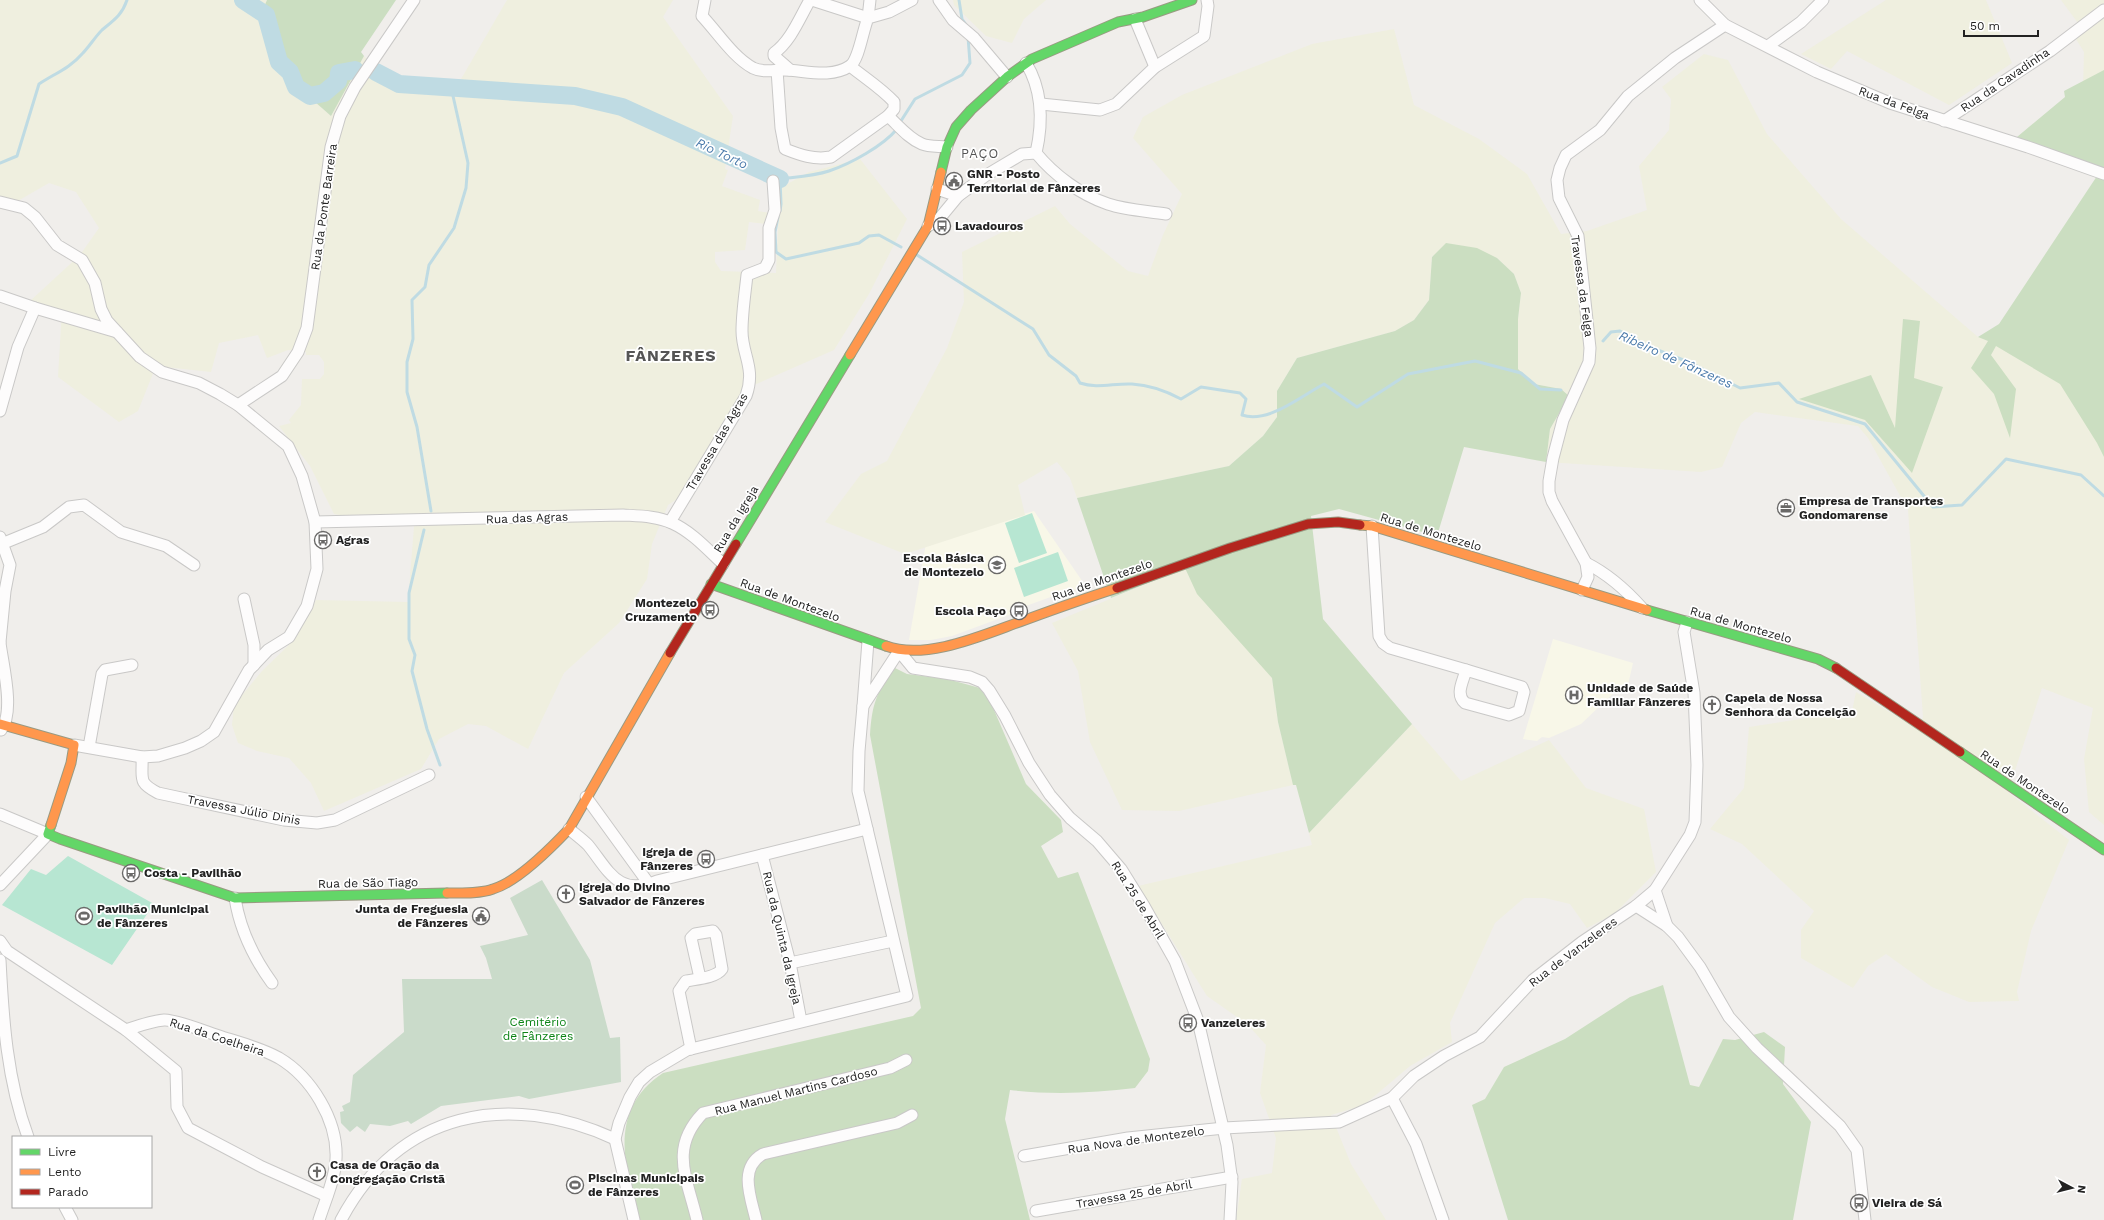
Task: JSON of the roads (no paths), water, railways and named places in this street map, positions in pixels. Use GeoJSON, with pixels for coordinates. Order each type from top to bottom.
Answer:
{"type":"FeatureCollection","features":[{"type":"Feature","properties":{"kind":"street","name":"Rua da Ponte Barreira"},"geometry":{"type":"LineString","coordinates":[[238,405],[282,376],[298,352],[307,328],[331,147],[340,116],[355,87],[414,0]]}},
{"type":"Feature","properties":{"kind":"street"},"geometry":{"type":"LineString","coordinates":[[705,0],[702,16],[736,54],[753,68],[763,71],[790,70],[818,73],[835,71],[850,66],[857,56],[868,18],[870,0]]}},
{"type":"Feature","properties":{"kind":"street"},"geometry":{"type":"LineString","coordinates":[[790,70],[774,56],[774,53],[780,49],[795,29],[811,0],[868,18],[889,12],[912,0]]}},
{"type":"Feature","properties":{"kind":"street"},"geometry":{"type":"LineString","coordinates":[[939,0],[953,20],[974,38],[1006,77]]}},
{"type":"Feature","properties":{"kind":"street","name":"Rua da Igreja"},"geometry":{"type":"LineString","coordinates":[[569,829],[586,797],[711,584],[928,226],[947,147],[956,127],[971,110],[1006,77],[1026,63],[1118,22],[1135,19],[1192,0]]}},
{"type":"Feature","properties":{"kind":"street"},"geometry":{"type":"LineString","coordinates":[[1041,104],[1100,110],[1116,104],[1155,66],[1204,36],[1208,6],[1206,0]]}},
{"type":"Feature","properties":{"kind":"street","name":"Rua da Felga"},"geometry":{"type":"LineString","coordinates":[[1700,0],[1725,25],[1817,72],[1890,103],[2104,174]]}},
{"type":"Feature","properties":{"kind":"street"},"geometry":{"type":"LineString","coordinates":[[1768,46],[1801,22],[1823,0]]}},
{"type":"Feature","properties":{"kind":"street","name":"Rua da Cavadinha"},"geometry":{"type":"LineString","coordinates":[[1944,121],[2050,51],[2104,10]]}},
{"type":"Feature","properties":{"kind":"street"},"geometry":{"type":"LineString","coordinates":[[1135,19],[1155,66]]}},
{"type":"Feature","properties":{"kind":"street","name":"Travessa da Felga"},"geometry":{"type":"LineString","coordinates":[[1642,609],[1627,592],[1597,569],[1586,563],[1564,524],[1549,492],[1553,458],[1563,420],[1589,362],[1590,348],[1578,236],[1559,198],[1557,180],[1560,168],[1566,155],[1600,130],[1628,96],[1675,58],[1725,25]]}},
{"type":"Feature","properties":{"kind":"street"},"geometry":{"type":"LineString","coordinates":[[1026,63],[1034,76],[1041,104],[1039,141],[1036,153]]}},
{"type":"Feature","properties":{"kind":"street"},"geometry":{"type":"LineString","coordinates":[[777,70],[784,149],[802,156],[815,158],[831,157],[888,116],[894,109],[894,102],[878,86],[870,83],[850,66]]}},
{"type":"Feature","properties":{"kind":"street"},"geometry":{"type":"LineString","coordinates":[[888,116],[901,128],[923,144],[947,147]]}},
{"type":"Feature","properties":{"kind":"street"},"geometry":{"type":"LineString","coordinates":[[928,226],[939,219],[958,196],[985,176],[1022,154],[1036,153]]}},
{"type":"Feature","properties":{"kind":"street"},"geometry":{"type":"LineString","coordinates":[[1036,153],[1048,169],[1089,196],[1109,204],[1166,214]]}},
{"type":"Feature","properties":{"kind":"street","name":"Travessa das Agras"},"geometry":{"type":"LineString","coordinates":[[670,522],[746,396],[750,386],[749,362],[742,333],[747,275],[765,268],[769,260],[769,228],[775,210],[773,181]]}},
{"type":"Feature","properties":{"kind":"street"},"geometry":{"type":"LineString","coordinates":[[937,189],[958,196]]}},
{"type":"Feature","properties":{"kind":"street"},"geometry":{"type":"LineString","coordinates":[[0,202],[24,208],[34,216],[57,245],[82,260],[95,283],[100,308],[107,320],[140,357],[162,372],[199,383],[238,405],[288,446],[302,476],[315,522],[317,569],[307,606],[289,637],[268,650],[249,670],[214,732],[201,741],[185,748],[158,756],[142,757],[74,744],[2,727],[8,701],[0,642],[5,591],[10,565],[2,540],[43,527],[69,507],[84,505],[121,532],[166,546],[194,565]]}},
{"type":"Feature","properties":{"kind":"street"},"geometry":{"type":"LineString","coordinates":[[0,296],[34,308],[118,332]]}},
{"type":"Feature","properties":{"kind":"street"},"geometry":{"type":"LineString","coordinates":[[0,411],[18,347],[34,308]]}},
{"type":"Feature","properties":{"kind":"street","name":"Rua das Agras"},"geometry":{"type":"LineString","coordinates":[[315,522],[622,515],[651,517],[670,522],[692,535],[723,564]]}},
{"type":"Feature","properties":{"kind":"street","name":"Rua de Montezelo"},"geometry":{"type":"LineString","coordinates":[[711,584],[899,651],[921,650],[959,643],[1230,548],[1308,524],[1338,522],[1372,526],[1642,609],[1818,659],[1838,669],[2104,850]]}},
{"type":"Feature","properties":{"kind":"street"},"geometry":{"type":"LineString","coordinates":[[1372,526],[1379,636],[1382,643],[1390,648],[1466,670],[1522,687],[1524,692],[1519,711],[1509,715],[1465,703],[1460,698],[1459,693],[1466,670]]}},
{"type":"Feature","properties":{"kind":"street"},"geometry":{"type":"LineString","coordinates":[[1582,590],[1588,577],[1586,563]]}},
{"type":"Feature","properties":{"kind":"street"},"geometry":{"type":"LineString","coordinates":[[244,599],[254,645],[254,665]]}},
{"type":"Feature","properties":{"kind":"street","name":"Rua de Vanzeleres"},"geometry":{"type":"LineString","coordinates":[[1224,1128],[1339,1122],[1392,1098],[1414,1076],[1432,1064],[1480,1038],[1533,980],[1582,942],[1636,906],[1655,890],[1690,835],[1695,822],[1697,765],[1694,700],[1684,632],[1687,622]]}},
{"type":"Feature","properties":{"kind":"street"},"geometry":{"type":"LineString","coordinates":[[634,1220],[615,1139],[619,1123],[630,1097],[639,1082],[662,1064],[691,1049],[907,996],[858,791],[859,751],[868,641]]}},
{"type":"Feature","properties":{"kind":"street"},"geometry":{"type":"LineString","coordinates":[[863,706],[899,651]]}},
{"type":"Feature","properties":{"kind":"street","name":"Rua 25 de Abril"},"geometry":{"type":"LineString","coordinates":[[899,651],[913,668],[970,677],[982,682],[989,690],[1029,763],[1050,795],[1070,818],[1097,841],[1122,869],[1175,961],[1188,991],[1198,1021],[1224,1128],[1232,1177],[1230,1220]]}},
{"type":"Feature","properties":{"kind":"street"},"geometry":{"type":"LineString","coordinates":[[90,747],[102,674],[105,670],[132,665]]}},
{"type":"Feature","properties":{"kind":"street"},"geometry":{"type":"LineString","coordinates":[[0,885],[48,834],[71,762],[74,744]]}},
{"type":"Feature","properties":{"kind":"street","name":"Travessa Júlio Dinis"},"geometry":{"type":"LineString","coordinates":[[142,757],[142,781],[146,786],[158,792],[284,820],[317,823],[335,820],[429,775]]}},
{"type":"Feature","properties":{"kind":"street"},"geometry":{"type":"LineString","coordinates":[[586,797],[649,884]]}},
{"type":"Feature","properties":{"kind":"street"},"geometry":{"type":"LineString","coordinates":[[0,814],[48,834]]}},
{"type":"Feature","properties":{"kind":"street"},"geometry":{"type":"LineString","coordinates":[[569,829],[587,844],[610,874],[623,884],[640,887],[867,829]]}},
{"type":"Feature","properties":{"kind":"street","name":"Rua de São Tiago"},"geometry":{"type":"LineString","coordinates":[[48,834],[74,845],[210,892],[235,898],[452,893],[491,890],[507,884],[557,842],[569,829]]}},
{"type":"Feature","properties":{"kind":"street","name":"Rua da Quinta da Igreja"},"geometry":{"type":"LineString","coordinates":[[762,855],[790,963],[801,1021]]}},
{"type":"Feature","properties":{"kind":"street"},"geometry":{"type":"LineString","coordinates":[[1655,890],[1667,926]]}},
{"type":"Feature","properties":{"kind":"street"},"geometry":{"type":"LineString","coordinates":[[235,898],[237,912],[249,947],[272,982]]}},
{"type":"Feature","properties":{"kind":"street"},"geometry":{"type":"LineString","coordinates":[[1636,906],[1667,926],[1678,937],[1700,967],[1728,1017],[1757,1048],[1840,1126],[1857,1150],[1865,1220]]}},
{"type":"Feature","properties":{"kind":"street"},"geometry":{"type":"LineString","coordinates":[[790,963],[893,940]]}},
{"type":"Feature","properties":{"kind":"street"},"geometry":{"type":"LineString","coordinates":[[0,941],[7,951],[126,1030],[176,1071],[178,1107],[188,1128],[262,1167],[327,1196]]}},
{"type":"Feature","properties":{"kind":"street"},"geometry":{"type":"LineString","coordinates":[[0,960],[3,1029],[16,1103],[28,1136]]}},
{"type":"Feature","properties":{"kind":"street"},"geometry":{"type":"LineString","coordinates":[[691,1049],[679,991],[686,981],[700,978]]}},
{"type":"Feature","properties":{"kind":"street","name":"Rua da Coelheira"},"geometry":{"type":"LineString","coordinates":[[126,1030],[146,1023],[166,1020],[262,1049],[280,1058],[299,1074],[324,1107],[332,1126],[336,1158],[327,1196],[319,1220]]}},
{"type":"Feature","properties":{"kind":"street","name":"Rua Manuel Martins Cardoso"},"geometry":{"type":"LineString","coordinates":[[697,1220],[682,1156],[691,1126],[703,1113],[890,1068],[906,1060]]}},
{"type":"Feature","properties":{"kind":"street"},"geometry":{"type":"LineString","coordinates":[[1392,1098],[1416,1144],[1443,1220]]}},
{"type":"Feature","properties":{"kind":"street"},"geometry":{"type":"LineString","coordinates":[[341,1220],[353,1197],[383,1163],[415,1138],[452,1121],[486,1114],[527,1114],[588,1127],[615,1139]]}},
{"type":"Feature","properties":{"kind":"street"},"geometry":{"type":"LineString","coordinates":[[756,1220],[747,1177],[755,1158],[763,1154],[897,1123],[912,1115]]}},
{"type":"Feature","properties":{"kind":"street","name":"Rua Nova de Montezelo"},"geometry":{"type":"LineString","coordinates":[[1024,1156],[1128,1138],[1224,1128]]}},
{"type":"Feature","properties":{"kind":"street","name":"Travessa 25 de Abril"},"geometry":{"type":"LineString","coordinates":[[1036,1211],[1232,1177]]}},
{"type":"Feature","properties":{"kind":"street"},"geometry":{"type":"LineString","coordinates":[[66,1208],[72,1220]]}},
{"type":"Feature","properties":{"kind":"waterway"},"geometry":{"type":"LineString","coordinates":[[0,163],[17,156],[39,84],[77,59],[102,30],[120,13],[127,0]]}},
{"type":"Feature","properties":{"kind":"waterway","name":"Rio Torto"},"geometry":{"type":"LineString","coordinates":[[243,0],[266,15],[279,62],[290,72],[296,87],[310,96],[324,93],[338,81],[339,73],[355,70]]}},
{"type":"Feature","properties":{"kind":"waterway","name":"Rio Torto"},"geometry":{"type":"LineString","coordinates":[[959,0],[962,19],[967,26]]}},
{"type":"Feature","properties":{"kind":"waterway","name":"Rio Torto"},"geometry":{"type":"LineString","coordinates":[[899,124],[915,99],[962,75],[970,63],[968,37]]}},
{"type":"Feature","properties":{"kind":"waterway","name":"Rio Torto"},"geometry":{"type":"LineString","coordinates":[[376,72],[399,84],[575,96],[622,107],[780,179]]}},
{"type":"Feature","properties":{"kind":"waterway"},"geometry":{"type":"LineString","coordinates":[[431,511],[417,427],[407,392],[407,362],[413,339],[412,300],[425,287],[429,265],[454,228],[466,188],[468,163],[451,87]]}},
{"type":"Feature","properties":{"kind":"waterway","name":"Rio Torto"},"geometry":{"type":"LineString","coordinates":[[780,211],[780,179],[817,174],[837,168],[875,148],[897,129]]}},
{"type":"Feature","properties":{"kind":"waterway","name":"Ribeiro de Fânzeres"},"geometry":{"type":"LineString","coordinates":[[778,217],[775,232],[776,252],[786,259],[859,243],[869,236],[879,235],[901,247]]}},
{"type":"Feature","properties":{"kind":"waterway","name":"Ribeiro de Fânzeres"},"geometry":{"type":"LineString","coordinates":[[917,255],[1033,329],[1049,355],[1076,376],[1080,383],[1086,385],[1139,385],[1158,389],[1181,399],[1201,387],[1240,393],[1246,399],[1242,415],[1252,417],[1263,416],[1284,407],[1324,384],[1357,407],[1408,374],[1475,361],[1521,373],[1540,389],[1561,390]]}},
{"type":"Feature","properties":{"kind":"waterway","name":"Ribeiro de Fânzeres"},"geometry":{"type":"LineString","coordinates":[[1603,341],[1611,332],[1620,331],[1650,347],[1691,363],[1740,388],[1779,383],[1797,402],[1865,424],[1933,507],[1962,505],[2006,459],[2081,475],[2104,496]]}},
{"type":"Feature","properties":{"kind":"waterway"},"geometry":{"type":"LineString","coordinates":[[424,530],[409,593],[409,639],[415,655],[412,671],[427,729],[440,765]]}},
{"type":"Feature","properties":{"kind":"place","name":"GNR - Posto Territorial de Fânzeres"},"geometry":{"type":"Point","coordinates":[954,181]}},
{"type":"Feature","properties":{"kind":"place","name":"Lavadouros"},"geometry":{"type":"Point","coordinates":[942,226]}},
{"type":"Feature","properties":{"kind":"place","name":"Empresa de Transportes Gondomarense"},"geometry":{"type":"Point","coordinates":[1786,508]}},
{"type":"Feature","properties":{"kind":"place","name":"Agras"},"geometry":{"type":"Point","coordinates":[323,540]}},
{"type":"Feature","properties":{"kind":"place","name":"Escola Básica de Montezelo"},"geometry":{"type":"Point","coordinates":[997,565]}},
{"type":"Feature","properties":{"kind":"place","name":"Montezelo Cruzamento"},"geometry":{"type":"Point","coordinates":[710,610]}},
{"type":"Feature","properties":{"kind":"place","name":"Escola Paço"},"geometry":{"type":"Point","coordinates":[1019,611]}},
{"type":"Feature","properties":{"kind":"place","name":"Unidade de Saúde Familiar Fânzeres"},"geometry":{"type":"Point","coordinates":[1574,695]}},
{"type":"Feature","properties":{"kind":"place","name":"Capela de Nossa Senhora da Conceição"},"geometry":{"type":"Point","coordinates":[1712,705]}},
{"type":"Feature","properties":{"kind":"place","name":"Igreja de Fânzeres"},"geometry":{"type":"Point","coordinates":[706,859]}},
{"type":"Feature","properties":{"kind":"place","name":"Costa - Pavilhão"},"geometry":{"type":"Point","coordinates":[131,873]}},
{"type":"Feature","properties":{"kind":"place","name":"Igreja do Divino Salvador de Fânzeres"},"geometry":{"type":"Point","coordinates":[566,894]}},
{"type":"Feature","properties":{"kind":"place","name":"Pavilhão Municipal de Fânzeres"},"geometry":{"type":"Point","coordinates":[84,916]}},
{"type":"Feature","properties":{"kind":"place","name":"Junta de Freguesia de Fânzeres"},"geometry":{"type":"Point","coordinates":[481,916]}},
{"type":"Feature","properties":{"kind":"place","name":"Vanzeleres"},"geometry":{"type":"Point","coordinates":[1188,1023]}},
{"type":"Feature","properties":{"kind":"place","name":"Casa de Oração da Congregação Cristã"},"geometry":{"type":"Point","coordinates":[317,1172]}},
{"type":"Feature","properties":{"kind":"place","name":"Piscinas Municipais de Fânzeres"},"geometry":{"type":"Point","coordinates":[575,1185]}},
{"type":"Feature","properties":{"kind":"place","name":"Vieira de Sá"},"geometry":{"type":"Point","coordinates":[1859,1203]}},
{"type":"Feature","properties":{"kind":"district","name":"PAÇO"},"geometry":{"type":"Point","coordinates":[980,153]}},
{"type":"Feature","properties":{"kind":"district","name":"FÂNZERES"},"geometry":{"type":"Point","coordinates":[671,355]}},
{"type":"Feature","properties":{"kind":"park label","name":"Cemitério de Fânzeres"},"geometry":{"type":"Point","coordinates":[538,1029]}}]}
